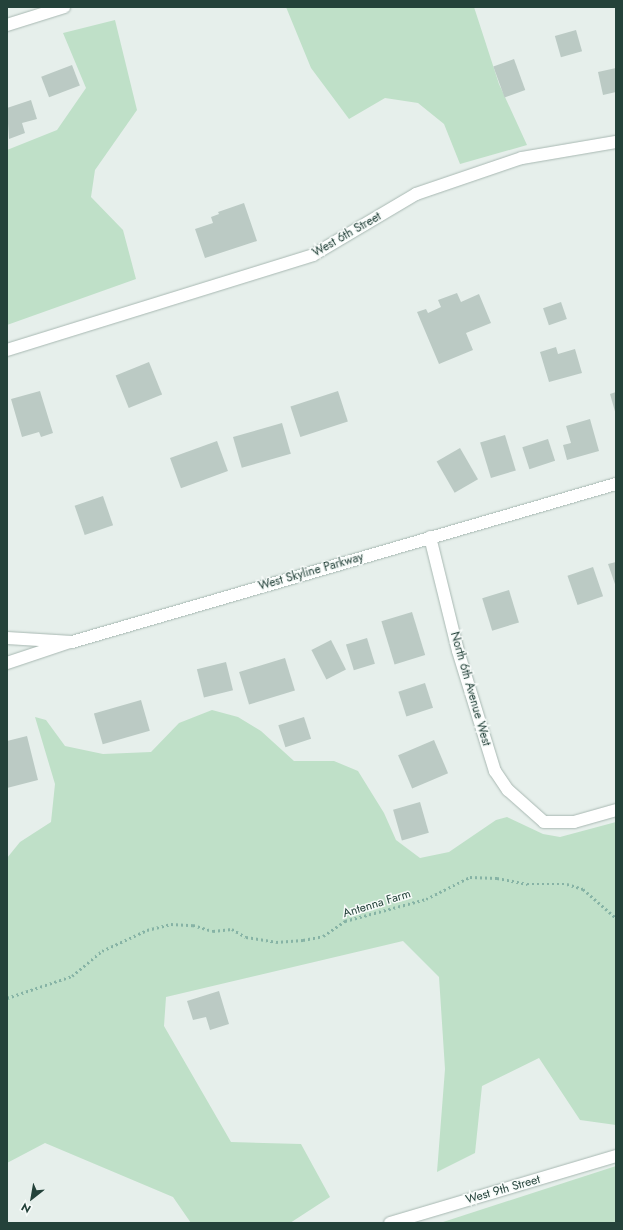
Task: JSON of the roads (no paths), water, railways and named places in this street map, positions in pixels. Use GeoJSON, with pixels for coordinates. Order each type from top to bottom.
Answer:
{"type":"FeatureCollection","features":[{"type":"Feature","properties":{"kind":"street"},"geometry":{"type":"LineString","coordinates":[[7,25],[64,7]]}},
{"type":"Feature","properties":{"kind":"street","name":"West 6th Street"},"geometry":{"type":"LineString","coordinates":[[7,350],[313,255],[416,194],[522,158],[616,142]]}},
{"type":"Feature","properties":{"kind":"street","name":"West Skyline Parkway"},"geometry":{"type":"LineString","coordinates":[[7,663],[72,642],[616,484]]}},
{"type":"Feature","properties":{"kind":"street","name":"North 6th Avenue West"},"geometry":{"type":"LineString","coordinates":[[430,537],[458,651],[495,771],[508,790],[544,822],[574,822],[616,810]]}},
{"type":"Feature","properties":{"kind":"street"},"geometry":{"type":"LineString","coordinates":[[7,638],[72,642]]}},
{"type":"Feature","properties":{"kind":"street","name":"West 9th Street"},"geometry":{"type":"LineString","coordinates":[[390,1223],[616,1156]]}}]}
